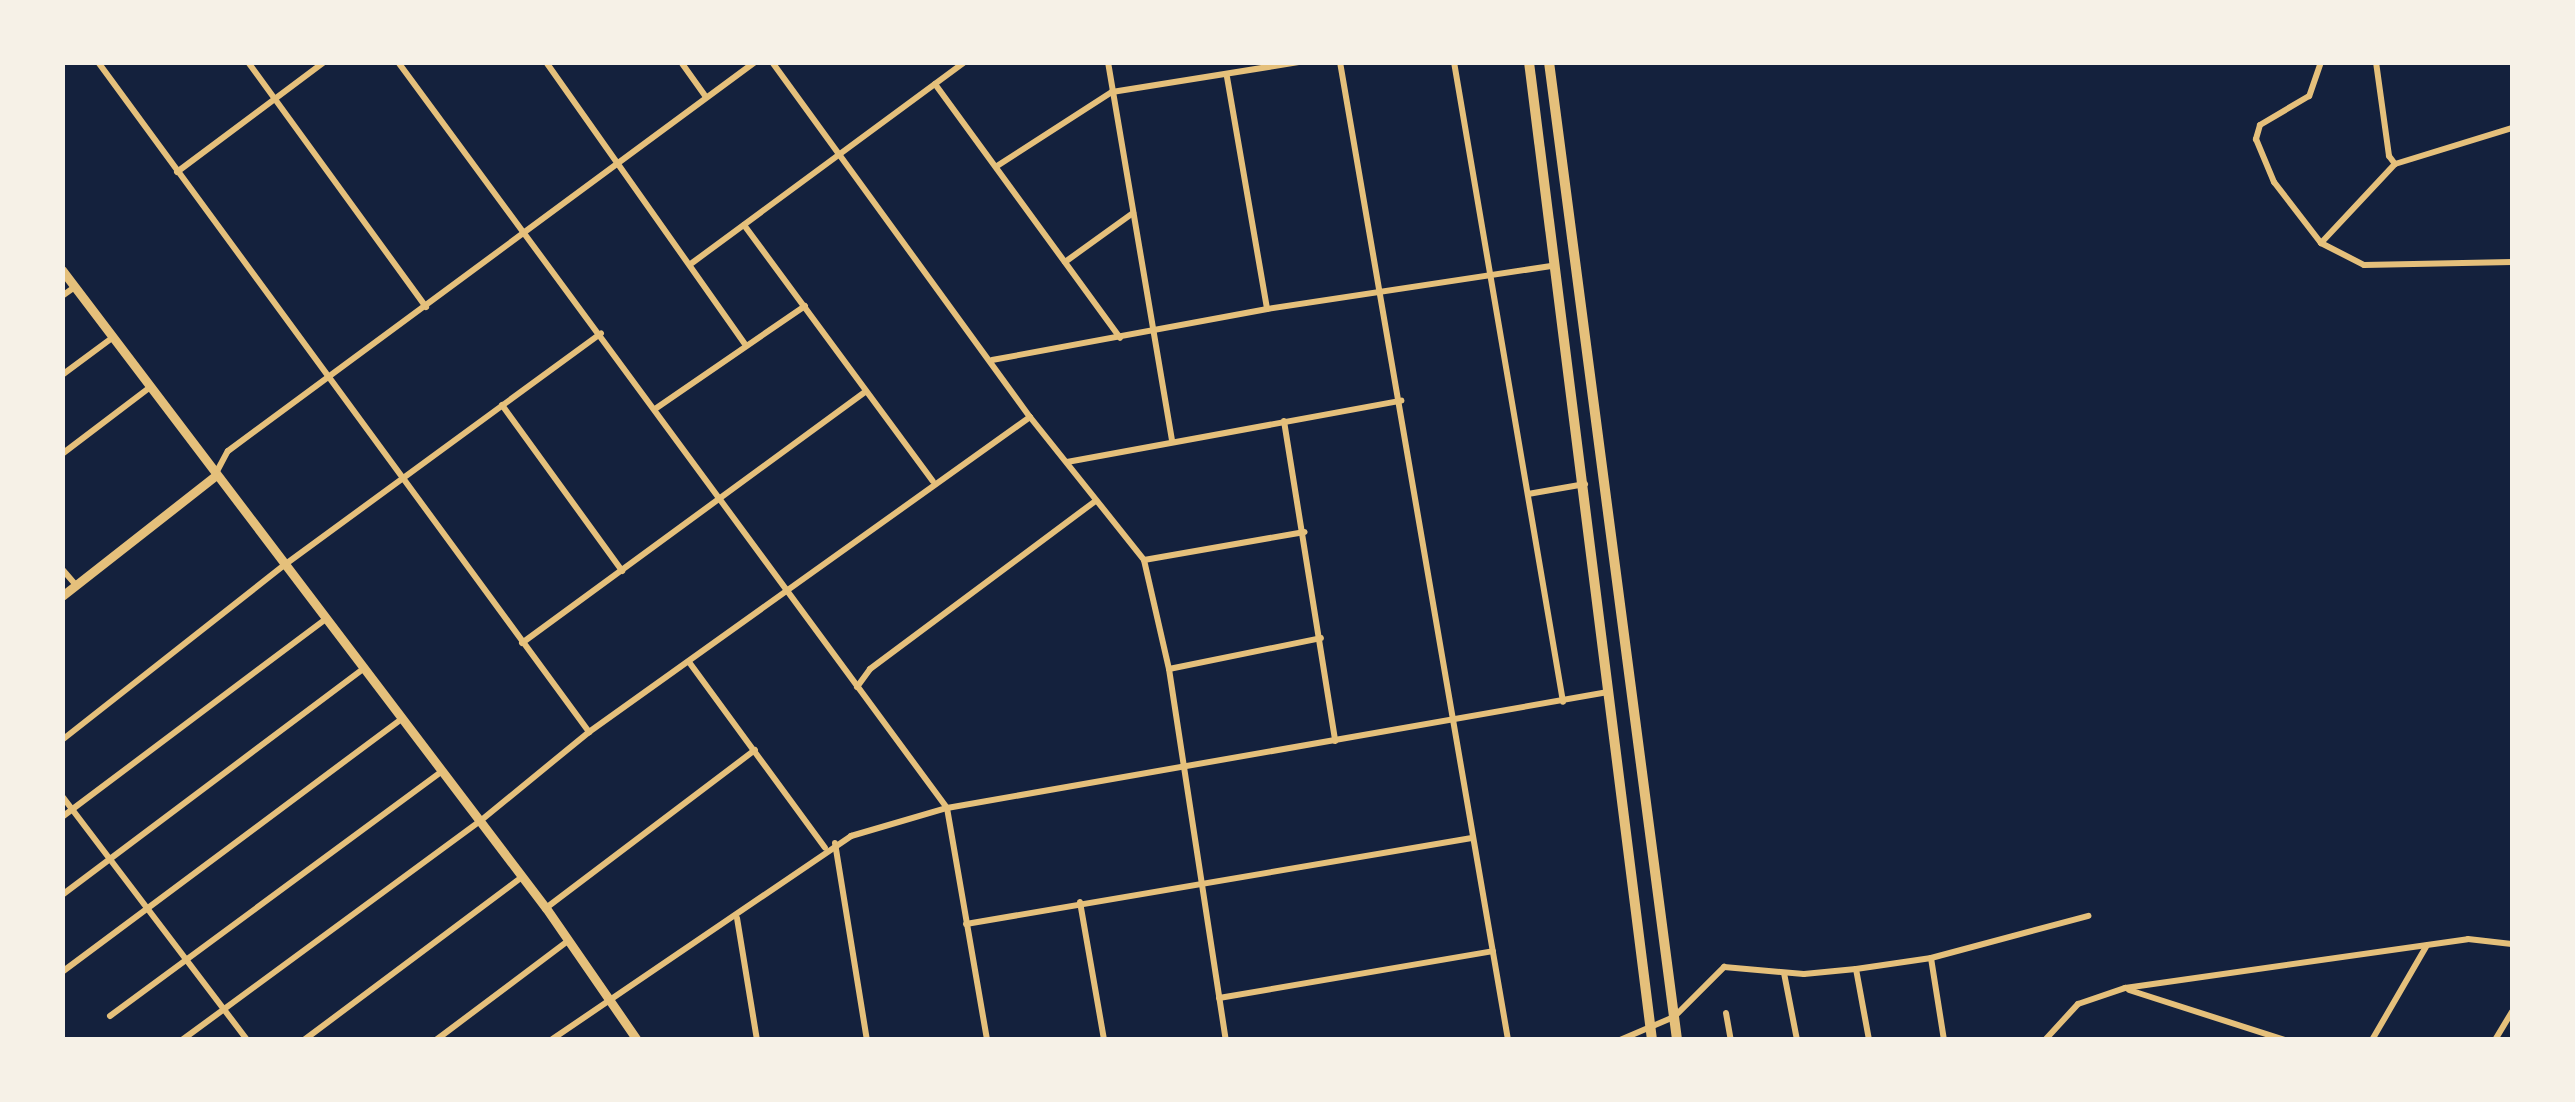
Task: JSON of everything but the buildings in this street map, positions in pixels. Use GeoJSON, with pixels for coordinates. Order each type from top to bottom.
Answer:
{"type":"FeatureCollection","features":[{"type":"Feature","properties":{"kind":"main road"},"geometry":{"type":"LineString","coordinates":[[1530,62],[1652,1034]]}},
{"type":"Feature","properties":{"kind":"main road"},"geometry":{"type":"LineString","coordinates":[[1550,62],[1677,1040]]}},
{"type":"Feature","properties":{"kind":"street"},"geometry":{"type":"LineString","coordinates":[[98,62],[589,732]]}},
{"type":"Feature","properties":{"kind":"street"},"geometry":{"type":"LineString","coordinates":[[248,62],[426,307]]}},
{"type":"Feature","properties":{"kind":"street"},"geometry":{"type":"LineString","coordinates":[[177,172],[324,62]]}},
{"type":"Feature","properties":{"kind":"street"},"geometry":{"type":"LineString","coordinates":[[398,62],[947,808],[987,1040]]}},
{"type":"Feature","properties":{"kind":"street"},"geometry":{"type":"LineString","coordinates":[[546,62],[745,344]]}},
{"type":"Feature","properties":{"kind":"street"},"geometry":{"type":"LineString","coordinates":[[680,62],[706,97]]}},
{"type":"Feature","properties":{"kind":"street"},"geometry":{"type":"LineString","coordinates":[[62,596],[214,476],[222,456],[755,62]]}},
{"type":"Feature","properties":{"kind":"street"},"geometry":{"type":"LineString","coordinates":[[772,62],[1030,417],[1144,560],[1170,669],[1186,768],[1198,885],[1226,1040]]}},
{"type":"Feature","properties":{"kind":"street"},"geometry":{"type":"LineString","coordinates":[[692,264],[964,62]]}},
{"type":"Feature","properties":{"kind":"street"},"geometry":{"type":"LineString","coordinates":[[1108,62],[1172,441]]}},
{"type":"Feature","properties":{"kind":"street"},"geometry":{"type":"LineString","coordinates":[[997,166],[1112,92],[1227,77],[1299,62]]}},
{"type":"Feature","properties":{"kind":"street"},"geometry":{"type":"LineString","coordinates":[[1340,62],[1508,1040]]}},
{"type":"Feature","properties":{"kind":"street"},"geometry":{"type":"LineString","coordinates":[[1454,62],[1562,702]]}},
{"type":"Feature","properties":{"kind":"street"},"geometry":{"type":"LineString","coordinates":[[2321,62],[2309,96],[2260,125],[2256,139],[2274,182],[2321,242],[2364,265],[2512,262]]}},
{"type":"Feature","properties":{"kind":"street"},"geometry":{"type":"LineString","coordinates":[[2376,62],[2388,156],[2395,164]]}},
{"type":"Feature","properties":{"kind":"street"},"geometry":{"type":"LineString","coordinates":[[1227,77],[1267,309]]}},
{"type":"Feature","properties":{"kind":"street"},"geometry":{"type":"LineString","coordinates":[[935,84],[1120,338]]}},
{"type":"Feature","properties":{"kind":"street"},"geometry":{"type":"LineString","coordinates":[[2321,242],[2395,164],[2512,128]]}},
{"type":"Feature","properties":{"kind":"street"},"geometry":{"type":"LineString","coordinates":[[1065,262],[1133,213]]}},
{"type":"Feature","properties":{"kind":"street"},"geometry":{"type":"LineString","coordinates":[[744,225],[933,481]]}},
{"type":"Feature","properties":{"kind":"street"},"geometry":{"type":"LineString","coordinates":[[992,360],[1267,309],[1381,296],[1555,266]]}},
{"type":"Feature","properties":{"kind":"street"},"geometry":{"type":"LineString","coordinates":[[62,270],[214,476],[546,908],[637,1040]]}},
{"type":"Feature","properties":{"kind":"street"},"geometry":{"type":"LineString","coordinates":[[62,296],[75,287]]}},
{"type":"Feature","properties":{"kind":"street"},"geometry":{"type":"LineString","coordinates":[[656,409],[804,306]]}},
{"type":"Feature","properties":{"kind":"street"},"geometry":{"type":"LineString","coordinates":[[62,740],[401,477],[601,334]]}},
{"type":"Feature","properties":{"kind":"street"},"geometry":{"type":"LineString","coordinates":[[62,375],[112,338]]}},
{"type":"Feature","properties":{"kind":"street"},"geometry":{"type":"LineString","coordinates":[[62,454],[150,388]]}},
{"type":"Feature","properties":{"kind":"street"},"geometry":{"type":"LineString","coordinates":[[522,643],[865,392]]}},
{"type":"Feature","properties":{"kind":"street"},"geometry":{"type":"LineString","coordinates":[[1067,462],[1400,401]]}},
{"type":"Feature","properties":{"kind":"street"},"geometry":{"type":"LineString","coordinates":[[502,404],[622,570]]}},
{"type":"Feature","properties":{"kind":"street"},"geometry":{"type":"LineString","coordinates":[[182,1040],[479,822],[589,732],[933,481],[1030,417]]}},
{"type":"Feature","properties":{"kind":"street"},"geometry":{"type":"LineString","coordinates":[[1284,421],[1305,532],[1335,741]]}},
{"type":"Feature","properties":{"kind":"street"},"geometry":{"type":"LineString","coordinates":[[1528,494],[1585,484]]}},
{"type":"Feature","properties":{"kind":"street"},"geometry":{"type":"LineString","coordinates":[[857,687],[870,668],[1096,502]]}},
{"type":"Feature","properties":{"kind":"street"},"geometry":{"type":"LineString","coordinates":[[1144,560],[1305,532]]}},
{"type":"Feature","properties":{"kind":"street"},"geometry":{"type":"LineString","coordinates":[[62,569],[76,586]]}},
{"type":"Feature","properties":{"kind":"street"},"geometry":{"type":"LineString","coordinates":[[62,818],[324,620]]}},
{"type":"Feature","properties":{"kind":"street"},"geometry":{"type":"LineString","coordinates":[[1170,669],[1321,638]]}},
{"type":"Feature","properties":{"kind":"street"},"geometry":{"type":"LineString","coordinates":[[689,662],[825,848]]}},
{"type":"Feature","properties":{"kind":"street"},"geometry":{"type":"LineString","coordinates":[[62,894],[362,670]]}},
{"type":"Feature","properties":{"kind":"street"},"geometry":{"type":"LineString","coordinates":[[552,1040],[737,918],[835,843],[947,808],[1608,692]]}},
{"type":"Feature","properties":{"kind":"street"},"geometry":{"type":"LineString","coordinates":[[62,972],[400,720]]}},
{"type":"Feature","properties":{"kind":"street"},"geometry":{"type":"LineString","coordinates":[[546,908],[755,750]]}},
{"type":"Feature","properties":{"kind":"street"},"geometry":{"type":"LineString","coordinates":[[110,1016],[441,772]]}},
{"type":"Feature","properties":{"kind":"street"},"geometry":{"type":"LineString","coordinates":[[62,796],[247,1040]]}},
{"type":"Feature","properties":{"kind":"street"},"geometry":{"type":"LineString","coordinates":[[966,924],[1472,838]]}},
{"type":"Feature","properties":{"kind":"street"},"geometry":{"type":"LineString","coordinates":[[835,843],[867,1040]]}},
{"type":"Feature","properties":{"kind":"street"},"geometry":{"type":"LineString","coordinates":[[304,1040],[522,877]]}},
{"type":"Feature","properties":{"kind":"street"},"geometry":{"type":"LineString","coordinates":[[1080,902],[1104,1040]]}},
{"type":"Feature","properties":{"kind":"street"},"geometry":{"type":"LineString","coordinates":[[1620,1040],[1652,1034],[1724,968],[1784,973],[1856,969],[1932,958],[2088,916]]}},
{"type":"Feature","properties":{"kind":"street"},"geometry":{"type":"LineString","coordinates":[[737,918],[758,1040]]}},
{"type":"Feature","properties":{"kind":"street"},"geometry":{"type":"LineString","coordinates":[[2045,1040],[2078,1004],[2125,988],[2225,969],[2468,939],[2512,944]]}},
{"type":"Feature","properties":{"kind":"street"},"geometry":{"type":"LineString","coordinates":[[436,1040],[569,940]]}},
{"type":"Feature","properties":{"kind":"street"},"geometry":{"type":"LineString","coordinates":[[2372,1040],[2426,946]]}},
{"type":"Feature","properties":{"kind":"street"},"geometry":{"type":"LineString","coordinates":[[1219,998],[1493,951]]}},
{"type":"Feature","properties":{"kind":"street"},"geometry":{"type":"LineString","coordinates":[[1932,958],[1944,1040]]}},
{"type":"Feature","properties":{"kind":"street"},"geometry":{"type":"LineString","coordinates":[[1856,969],[1869,1040]]}},
{"type":"Feature","properties":{"kind":"street"},"geometry":{"type":"LineString","coordinates":[[1784,973],[1797,1040]]}},
{"type":"Feature","properties":{"kind":"street"},"geometry":{"type":"LineString","coordinates":[[2125,988],[2285,1040]]}},
{"type":"Feature","properties":{"kind":"street"},"geometry":{"type":"LineString","coordinates":[[2495,1040],[2512,1012]]}},
{"type":"Feature","properties":{"kind":"street"},"geometry":{"type":"LineString","coordinates":[[1726,1013],[1731,1040]]}}]}
